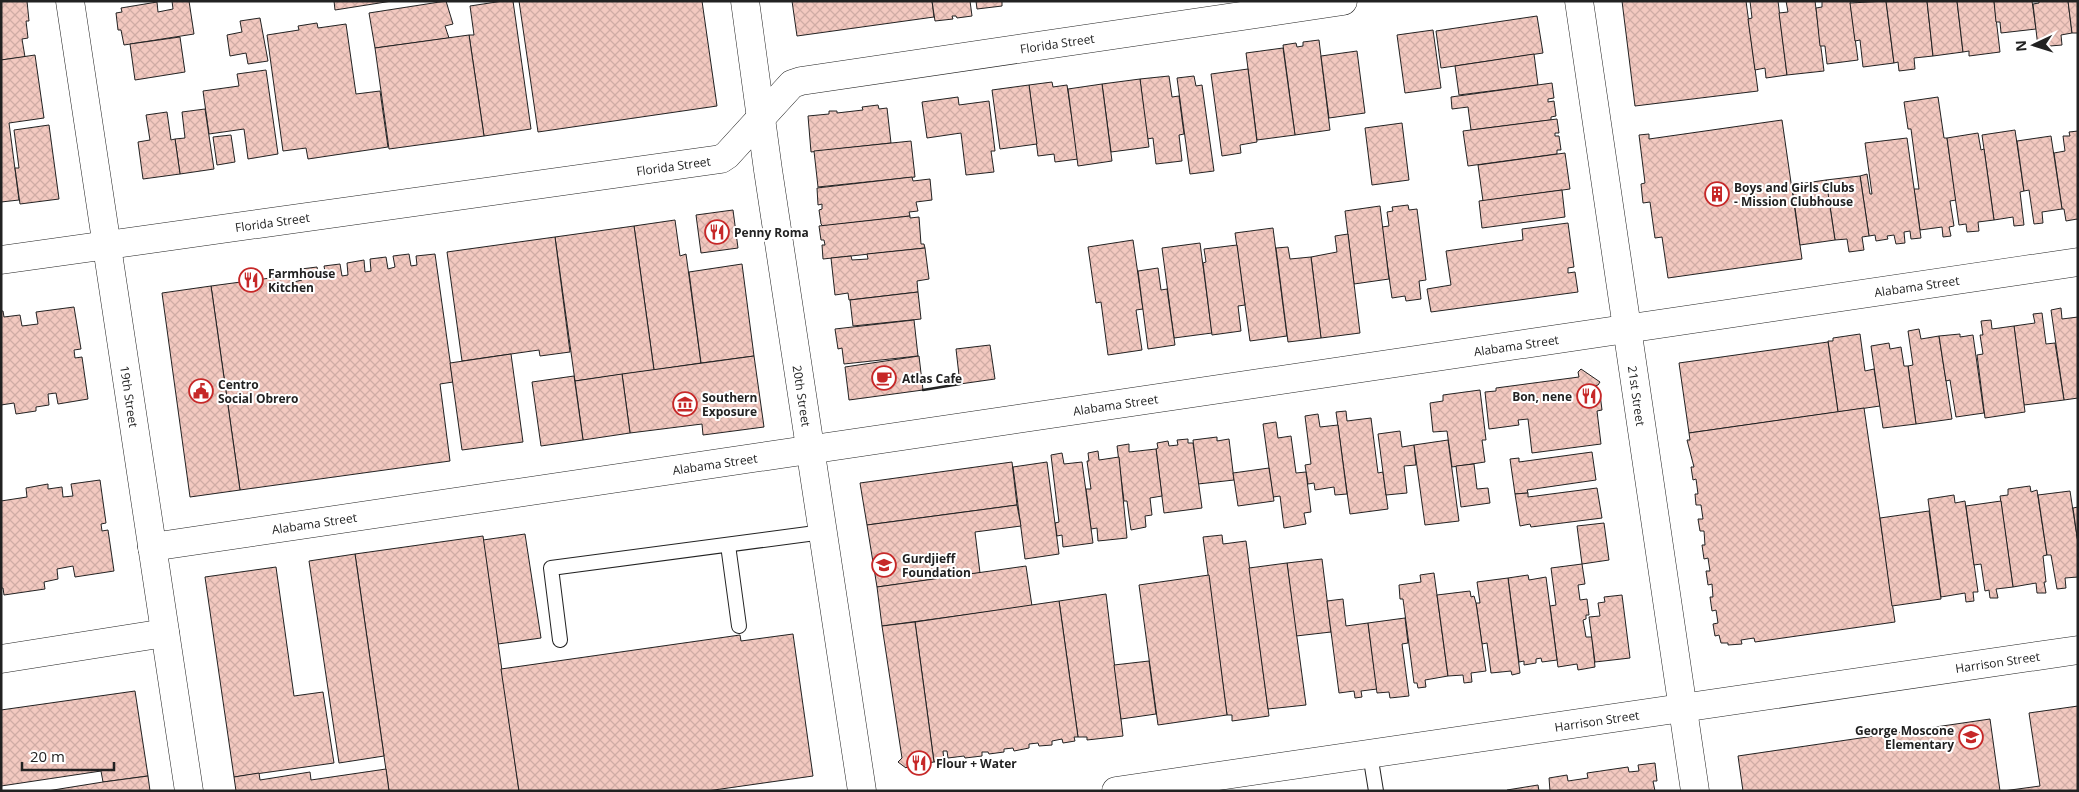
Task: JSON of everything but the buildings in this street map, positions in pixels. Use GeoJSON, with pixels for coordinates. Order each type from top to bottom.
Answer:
{"type":"FeatureCollection","features":[{"type":"Feature","properties":{"kind":"street","name":"19th Street"},"geometry":{"type":"LineString","coordinates":[[70,1],[189,791]]}},
{"type":"Feature","properties":{"kind":"street","name":"20th Street"},"geometry":{"type":"LineString","coordinates":[[745,1],[862,791]]}},
{"type":"Feature","properties":{"kind":"street","name":"Florida Street"},"geometry":{"type":"LineString","coordinates":[[1,260],[721,159],[762,119],[792,84],[801,81],[1343,1]]}},
{"type":"Feature","properties":{"kind":"street","name":"21st Street"},"geometry":{"type":"LineString","coordinates":[[1579,1],[1695,791]]}},
{"type":"Feature","properties":{"kind":"street","name":"Alabama Street"},"geometry":{"type":"LineString","coordinates":[[152,547],[2078,262]]}},
{"type":"Feature","properties":{"kind":"street"},"geometry":{"type":"LineString","coordinates":[[1,659],[165,633]]}},
{"type":"Feature","properties":{"kind":"street","name":"Harrison Street"},"geometry":{"type":"LineString","coordinates":[[1116,791],[2078,650]]}},
{"type":"Feature","properties":{"kind":"lane"},"geometry":{"type":"LineString","coordinates":[[560,640],[551,568],[823,532]]}},
{"type":"Feature","properties":{"kind":"lane"},"geometry":{"type":"LineString","coordinates":[[728,545],[739,626]]}},
{"type":"Feature","properties":{"kind":"lane"},"geometry":{"type":"LineString","coordinates":[[1370,754],[1376,791]]}},
{"type":"Feature","properties":{"kind":"wall"},"geometry":{"type":"LineString","coordinates":[[923,390],[960,384]]}},
{"type":"Feature","properties":{"kind":"place","name":"Boys and Girls Clubs - Mission Clubhouse"},"geometry":{"type":"Point","coordinates":[1717,194]}},
{"type":"Feature","properties":{"kind":"place","name":"Penny Roma"},"geometry":{"type":"Point","coordinates":[717,232]}},
{"type":"Feature","properties":{"kind":"place","name":"Farmhouse Kitchen"},"geometry":{"type":"Point","coordinates":[251,280]}},
{"type":"Feature","properties":{"kind":"place","name":"Atlas Cafe"},"geometry":{"type":"Point","coordinates":[884,378]}},
{"type":"Feature","properties":{"kind":"place","name":"Centro Social Obrero"},"geometry":{"type":"Point","coordinates":[201,391]}},
{"type":"Feature","properties":{"kind":"place","name":"Bon, nene"},"geometry":{"type":"Point","coordinates":[1589,396]}},
{"type":"Feature","properties":{"kind":"place","name":"Southern Exposure"},"geometry":{"type":"Point","coordinates":[685,404]}},
{"type":"Feature","properties":{"kind":"place","name":"Gurdjieff Foundation"},"geometry":{"type":"Point","coordinates":[884,565]}},
{"type":"Feature","properties":{"kind":"place","name":"George Moscone Elementary"},"geometry":{"type":"Point","coordinates":[1971,737]}},
{"type":"Feature","properties":{"kind":"place","name":"Flour + Water"},"geometry":{"type":"Point","coordinates":[919,763]}}]}
